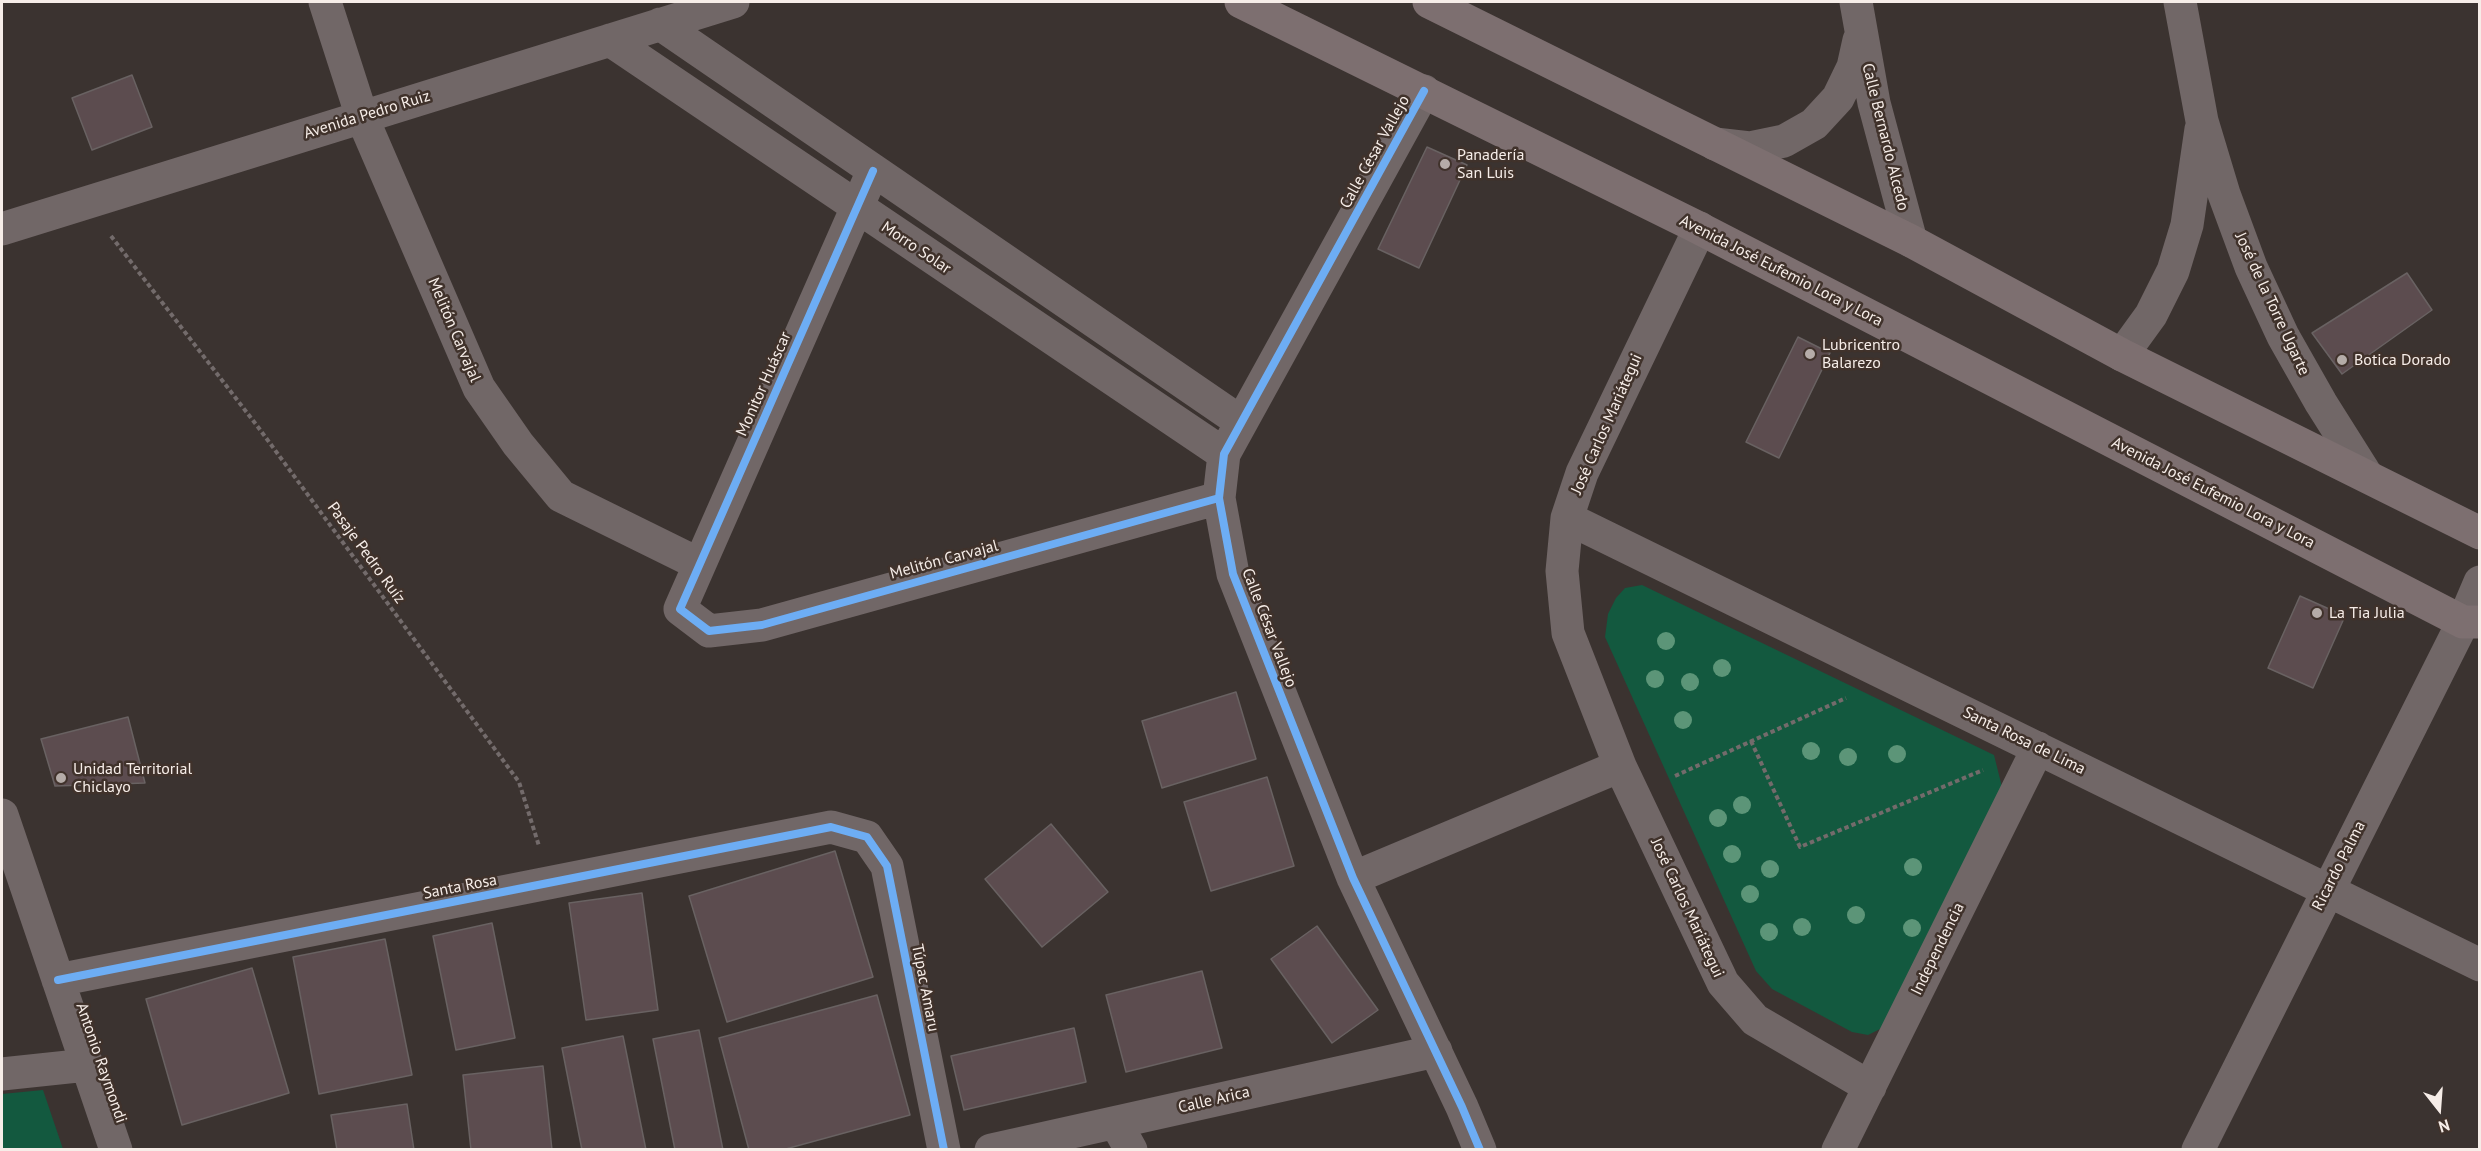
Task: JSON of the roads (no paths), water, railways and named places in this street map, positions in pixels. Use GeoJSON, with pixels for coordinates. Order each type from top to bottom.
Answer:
{"type":"FeatureCollection","features":[{"type":"Feature","properties":{"kind":"main road","name":"Avenida José Eufemio Lora y Lora"},"geometry":{"type":"LineString","coordinates":[[1241,2],[1700,228],[2474,624]]}},
{"type":"Feature","properties":{"kind":"main road"},"geometry":{"type":"LineString","coordinates":[[1429,2],[1911,241],[2122,355],[2480,533]]}},
{"type":"Feature","properties":{"kind":"street","name":"Melitón Carvajal"},"geometry":{"type":"LineString","coordinates":[[325,2],[362,117],[479,388],[518,444],[561,496],[699,564]]}},
{"type":"Feature","properties":{"kind":"street","name":"Avenida Pedro Ruiz"},"geometry":{"type":"LineString","coordinates":[[2,229],[733,2]]}},
{"type":"Feature","properties":{"kind":"street","name":"José de la Torre Ugarte"},"geometry":{"type":"LineString","coordinates":[[2180,2],[2202,121],[2224,194],[2251,267],[2283,336],[2367,476]]}},
{"type":"Feature","properties":{"kind":"street","name":"Calle Bernardo Alcedo"},"geometry":{"type":"LineString","coordinates":[[1715,144],[1750,148],[1784,141],[1814,124],[1838,98],[1853,67],[1858,17]]}},
{"type":"Feature","properties":{"kind":"street","name":"Calle Bernardo Alcedo"},"geometry":{"type":"LineString","coordinates":[[1858,17],[1886,149],[1911,241]]}},
{"type":"Feature","properties":{"kind":"street"},"geometry":{"type":"LineString","coordinates":[[660,24],[1242,422]]}},
{"type":"Feature","properties":{"kind":"street","name":"Morro Solar"},"geometry":{"type":"LineString","coordinates":[[610,40],[1224,454]]}},
{"type":"Feature","properties":{"kind":"street","name":"Calle César Vallejo"},"geometry":{"type":"LineString","coordinates":[[1424,91],[1224,454],[1219,498],[1233,574],[1353,878],[1480,1149]]}},
{"type":"Feature","properties":{"kind":"street","name":"José de la Torre Ugarte"},"geometry":{"type":"LineString","coordinates":[[2122,355],[2151,315],[2173,272],[2187,225],[2202,121]]}},
{"type":"Feature","properties":{"kind":"street","name":"Monitor Huáscar"},"geometry":{"type":"LineString","coordinates":[[680,609],[873,171]]}},
{"type":"Feature","properties":{"kind":"street","name":"José Carlos Mariátegui"},"geometry":{"type":"LineString","coordinates":[[1700,228],[1582,473],[1567,518],[1562,571],[1568,633],[1620,766],[1723,983],[1755,1020],[1870,1087]]}},
{"type":"Feature","properties":{"kind":"street","name":"Melitón Carvajal"},"geometry":{"type":"LineString","coordinates":[[680,609],[709,631],[762,625],[1219,498]]}},
{"type":"Feature","properties":{"kind":"street","name":"Santa Rosa de Lima"},"geometry":{"type":"LineString","coordinates":[[1567,518],[2480,965]]}},
{"type":"Feature","properties":{"kind":"street","name":"Ricardo Palma"},"geometry":{"type":"LineString","coordinates":[[2198,1149],[2327,889],[2474,624],[2480,582]]}},
{"type":"Feature","properties":{"kind":"street","name":"Independencia"},"geometry":{"type":"LineString","coordinates":[[1838,1149],[2038,748]]}},
{"type":"Feature","properties":{"kind":"street"},"geometry":{"type":"LineString","coordinates":[[1353,878],[1620,766]]}},
{"type":"Feature","properties":{"kind":"street","name":"Antonio Raymondi"},"geometry":{"type":"LineString","coordinates":[[2,815],[12,879],[58,980],[116,1149]]}},
{"type":"Feature","properties":{"kind":"street","name":"Santa Rosa"},"geometry":{"type":"LineString","coordinates":[[58,980],[831,827],[867,837]]}},
{"type":"Feature","properties":{"kind":"street","name":"Túpac Amaru"},"geometry":{"type":"LineString","coordinates":[[867,837],[887,866],[944,1149]]}},
{"type":"Feature","properties":{"kind":"street","name":"Calle Arica"},"geometry":{"type":"LineString","coordinates":[[992,1149],[1124,1136],[1436,1051]]}},
{"type":"Feature","properties":{"kind":"street"},"geometry":{"type":"LineString","coordinates":[[2,1074],[87,1065]]}},
{"type":"Feature","properties":{"kind":"place","name":"Panadería San Luis"},"geometry":{"type":"Point","coordinates":[1445,164]}},
{"type":"Feature","properties":{"kind":"place","name":"Lubricentro Balarezo"},"geometry":{"type":"Point","coordinates":[1810,354]}},
{"type":"Feature","properties":{"kind":"place","name":"Botica Dorado"},"geometry":{"type":"Point","coordinates":[2342,360]}},
{"type":"Feature","properties":{"kind":"place","name":"La Tia Julia"},"geometry":{"type":"Point","coordinates":[2317,613]}},
{"type":"Feature","properties":{"kind":"place","name":"Unidad Territorial Chiclayo"},"geometry":{"type":"Point","coordinates":[61,778]}}]}
